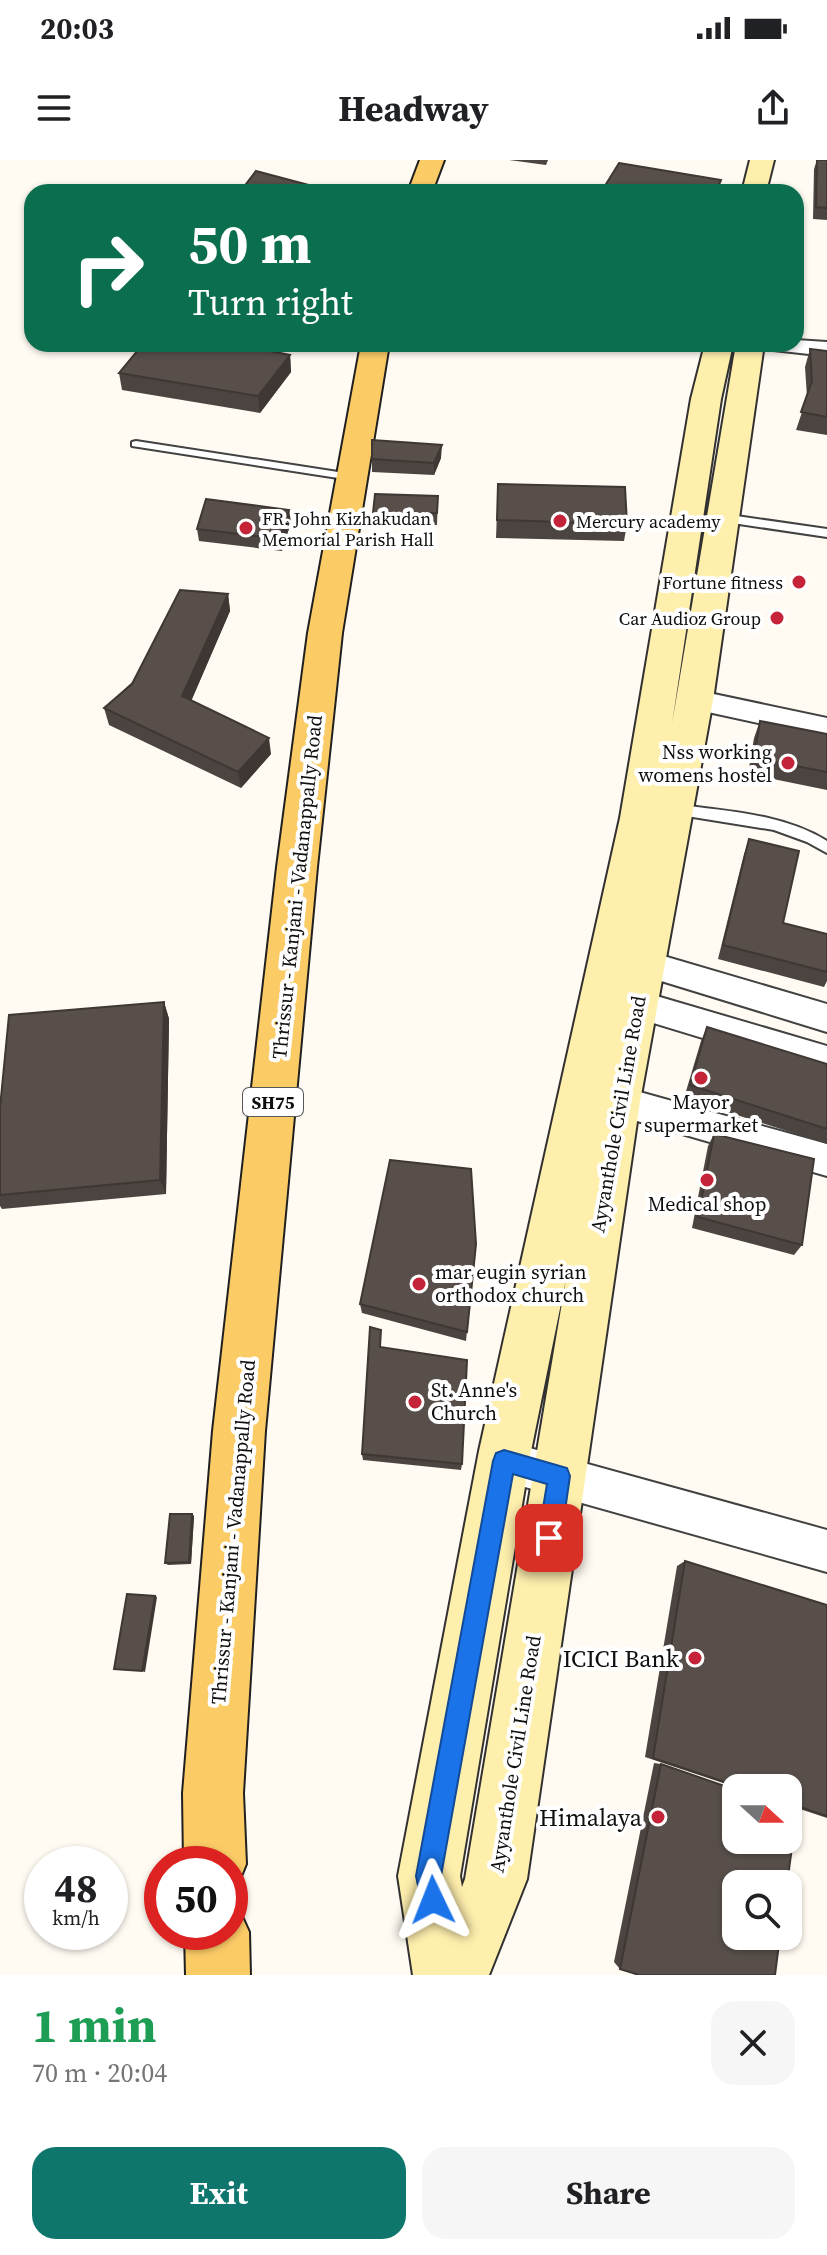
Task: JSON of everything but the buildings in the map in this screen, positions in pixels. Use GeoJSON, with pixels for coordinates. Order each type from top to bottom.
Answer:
{"type":"FeatureCollection","features":[{"type":"Feature","properties":{"kind":"main road"},"geometry":{"type":"LineString","coordinates":[[423,184],[432,160]]}},
{"type":"Feature","properties":{"kind":"main road"},"geometry":{"type":"LineString","coordinates":[[756,184],[762,160]]}},
{"type":"Feature","properties":{"kind":"main road"},"geometry":{"type":"LineString","coordinates":[[777,184],[781,160]]}},
{"type":"Feature","properties":{"kind":"main road","name":"Thrissur - Kanjani - Vadanappally Road"},"geometry":{"type":"LineString","coordinates":[[214,1846],[213,1793],[239,1431],[301,836],[325,633],[374,352]]}},
{"type":"Feature","properties":{"kind":"main road"},"geometry":{"type":"LineString","coordinates":[[445,1975],[429,1876],[504,1461],[561,1177],[639,818],[706,399],[717,352]]}},
{"type":"Feature","properties":{"kind":"main road","name":"Ayyanthole Civil Line Road"},"geometry":{"type":"LineString","coordinates":[[457,1975],[496,1879],[618,1101],[695,700],[749,352]]}},
{"type":"Feature","properties":{"kind":"main road"},"geometry":{"type":"LineString","coordinates":[[217,1950],[218,1975]]}},
{"type":"Feature","properties":{"kind":"street"},"geometry":{"type":"LineString","coordinates":[[804,347],[827,349]]}},
{"type":"Feature","properties":{"kind":"street"},"geometry":{"type":"LineString","coordinates":[[695,700],[827,728]]}},
{"type":"Feature","properties":{"kind":"street"},"geometry":{"type":"LineString","coordinates":[[640,983],[827,1018]]}},
{"type":"Feature","properties":{"kind":"street"},"geometry":{"type":"LineString","coordinates":[[640,983],[827,1061]]}},
{"type":"Feature","properties":{"kind":"street"},"geometry":{"type":"LineString","coordinates":[[618,1101],[827,1160]]}},
{"type":"Feature","properties":{"kind":"street"},"geometry":{"type":"LineString","coordinates":[[504,1461],[827,1551]]}},
{"type":"Feature","properties":{"kind":"lane"},"geometry":{"type":"LineString","coordinates":[[136,444],[351,477]]}},
{"type":"Feature","properties":{"kind":"lane"},"geometry":{"type":"LineString","coordinates":[[723,518],[827,533]]}},
{"type":"Feature","properties":{"kind":"lane"},"geometry":{"type":"LineString","coordinates":[[673,809],[790,829],[815,839],[827,848]]}},
{"type":"Feature","properties":{"kind":"place","name":"Mercury academy"},"geometry":{"type":"Point","coordinates":[560,521]}},
{"type":"Feature","properties":{"kind":"place","name":"FR. John Kizhakudan Memorial Parish Hall"},"geometry":{"type":"Point","coordinates":[246,528]}},
{"type":"Feature","properties":{"kind":"place","name":"Fortune fitness"},"geometry":{"type":"Point","coordinates":[799,582]}},
{"type":"Feature","properties":{"kind":"place","name":"Car Audioz Group"},"geometry":{"type":"Point","coordinates":[777,618]}},
{"type":"Feature","properties":{"kind":"place","name":"Nss working womens hostel"},"geometry":{"type":"Point","coordinates":[788,763]}},
{"type":"Feature","properties":{"kind":"place","name":"Mayor supermarket"},"geometry":{"type":"Point","coordinates":[701,1078]}},
{"type":"Feature","properties":{"kind":"place","name":"Medical shop"},"geometry":{"type":"Point","coordinates":[707,1180]}},
{"type":"Feature","properties":{"kind":"place","name":"mar eugin syrian orthodox church"},"geometry":{"type":"Point","coordinates":[419,1284]}},
{"type":"Feature","properties":{"kind":"place","name":"St. Anne's Church"},"geometry":{"type":"Point","coordinates":[415,1402]}},
{"type":"Feature","properties":{"kind":"place","name":"ICICI Bank"},"geometry":{"type":"Point","coordinates":[695,1658]}},
{"type":"Feature","properties":{"kind":"place","name":"Himalaya"},"geometry":{"type":"Point","coordinates":[658,1817]}},
{"type":"Feature","properties":{"kind":"route"},"geometry":{"type":"LineString","coordinates":[[433,1900],[429,1876],[504,1461],[559,1476],[549,1538]]}}]}
